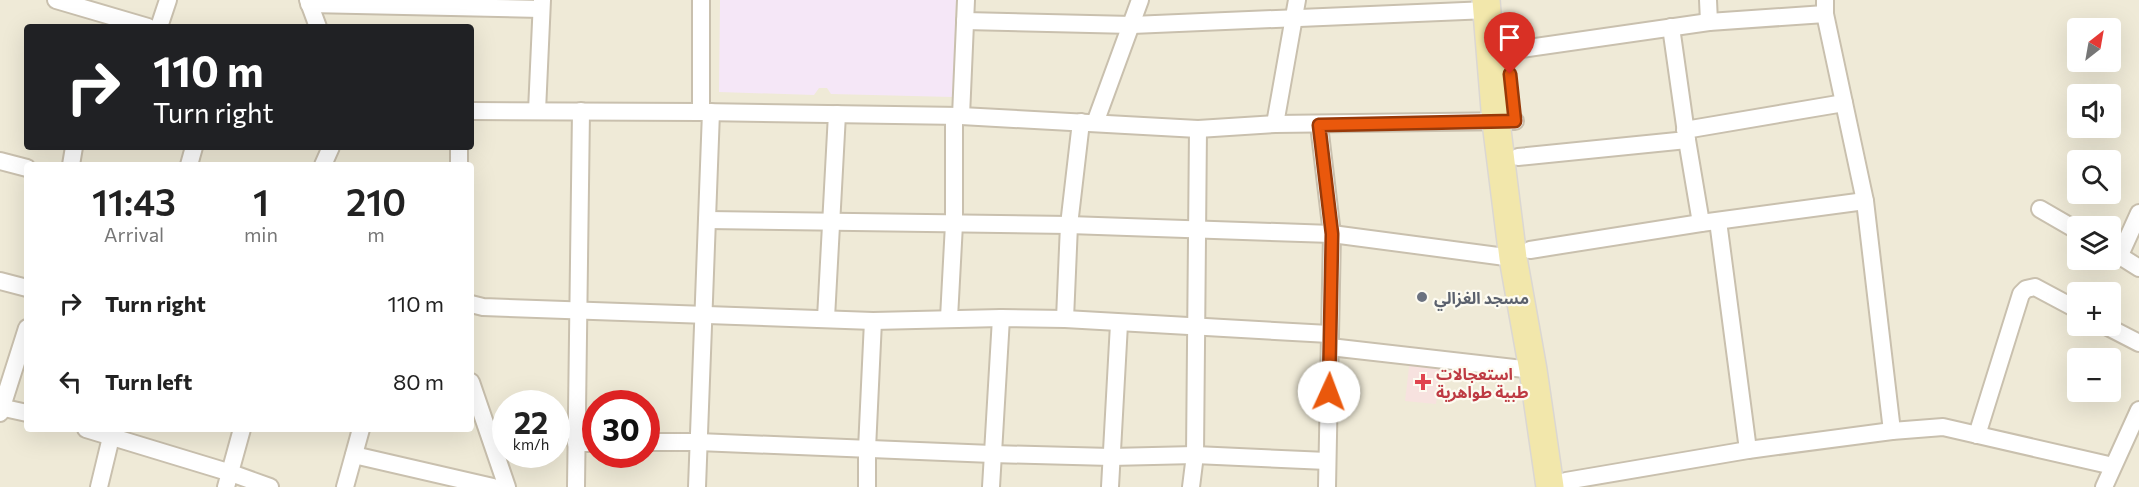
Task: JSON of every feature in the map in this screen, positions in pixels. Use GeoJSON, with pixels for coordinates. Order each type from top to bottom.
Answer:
{"type":"FeatureCollection","features":[{"type":"Feature","properties":{"kind":"main road"},"geometry":{"type":"LineString","coordinates":[[1492,3],[1508,51],[1506,122],[1518,157],[1522,254],[1556,426],[1561,485]]}},
{"type":"Feature","properties":{"kind":"main road"},"geometry":{"type":"LineString","coordinates":[[1492,3],[1522,254],[1533,370],[1561,485]]}},
{"type":"Feature","properties":{"kind":"street"},"geometry":{"type":"LineString","coordinates":[[56,0],[99,21],[124,24]]}},
{"type":"Feature","properties":{"kind":"street"},"geometry":{"type":"LineString","coordinates":[[160,24],[168,0]]}},
{"type":"Feature","properties":{"kind":"street"},"geometry":{"type":"LineString","coordinates":[[697,487],[707,220],[706,112],[701,0]]}},
{"type":"Feature","properties":{"kind":"street"},"geometry":{"type":"LineString","coordinates":[[950,318],[958,116],[966,0]]}},
{"type":"Feature","properties":{"kind":"street"},"geometry":{"type":"LineString","coordinates":[[1065,319],[1069,225],[1088,122],[1132,25],[1140,0]]}},
{"type":"Feature","properties":{"kind":"street"},"geometry":{"type":"LineString","coordinates":[[1275,124],[1297,0]]}},
{"type":"Feature","properties":{"kind":"street"},"geometry":{"type":"LineString","coordinates":[[1708,0],[1709,22]]}},
{"type":"Feature","properties":{"kind":"street"},"geometry":{"type":"LineString","coordinates":[[317,24],[308,2],[542,5],[537,111]]}},
{"type":"Feature","properties":{"kind":"street"},"geometry":{"type":"LineString","coordinates":[[965,21],[1132,25],[1295,19],[1492,3]]}},
{"type":"Feature","properties":{"kind":"street"},"geometry":{"type":"LineString","coordinates":[[1508,51],[1825,7],[1865,201],[1892,431]]}},
{"type":"Feature","properties":{"kind":"street"},"geometry":{"type":"LineString","coordinates":[[1671,27],[1686,135],[1710,222],[1749,450]]}},
{"type":"Feature","properties":{"kind":"street"},"geometry":{"type":"LineString","coordinates":[[1518,157],[1686,135],[1844,103]]}},
{"type":"Feature","properties":{"kind":"street"},"geometry":{"type":"LineString","coordinates":[[474,111],[958,116],[1198,129],[1275,124],[1506,122]]}},
{"type":"Feature","properties":{"kind":"street"},"geometry":{"type":"LineString","coordinates":[[576,487],[581,111]]}},
{"type":"Feature","properties":{"kind":"street"},"geometry":{"type":"LineString","coordinates":[[826,318],[837,114]]}},
{"type":"Feature","properties":{"kind":"street"},"geometry":{"type":"LineString","coordinates":[[1319,125],[1332,234],[1327,487]]}},
{"type":"Feature","properties":{"kind":"street"},"geometry":{"type":"LineString","coordinates":[[1191,487],[1195,455],[1198,129]]}},
{"type":"Feature","properties":{"kind":"street"},"geometry":{"type":"LineString","coordinates":[[0,161],[24,167]]}},
{"type":"Feature","properties":{"kind":"street"},"geometry":{"type":"LineString","coordinates":[[707,220],[1069,225],[1332,234],[1522,254],[1710,222],[1865,201]]}},
{"type":"Feature","properties":{"kind":"street"},"geometry":{"type":"LineString","coordinates":[[2040,209],[2067,225]]}},
{"type":"Feature","properties":{"kind":"street"},"geometry":{"type":"LineString","coordinates":[[2121,243],[2139,213]]}},
{"type":"Feature","properties":{"kind":"street"},"geometry":{"type":"LineString","coordinates":[[2121,257],[2139,268]]}},
{"type":"Feature","properties":{"kind":"street"},"geometry":{"type":"LineString","coordinates":[[0,280],[24,287]]}},
{"type":"Feature","properties":{"kind":"street"},"geometry":{"type":"LineString","coordinates":[[1977,435],[2021,294],[2026,289],[2035,287],[2067,304]]}},
{"type":"Feature","properties":{"kind":"street"},"geometry":{"type":"LineString","coordinates":[[474,305],[483,307],[873,321],[1001,318],[1197,326],[1330,340],[1533,370]]}},
{"type":"Feature","properties":{"kind":"street"},"geometry":{"type":"LineString","coordinates":[[991,487],[1001,318]]}},
{"type":"Feature","properties":{"kind":"street"},"geometry":{"type":"LineString","coordinates":[[867,487],[873,321]]}},
{"type":"Feature","properties":{"kind":"street"},"geometry":{"type":"LineString","coordinates":[[1110,487],[1119,324]]}},
{"type":"Feature","properties":{"kind":"street"},"geometry":{"type":"LineString","coordinates":[[2121,334],[2139,343]]}},
{"type":"Feature","properties":{"kind":"street"},"geometry":{"type":"LineString","coordinates":[[24,337],[1,409],[24,413]]}},
{"type":"Feature","properties":{"kind":"street"},"geometry":{"type":"LineString","coordinates":[[474,391],[507,487]]}},
{"type":"Feature","properties":{"kind":"street"},"geometry":{"type":"LineString","coordinates":[[2104,487],[2113,466],[2133,439],[2139,410]]}},
{"type":"Feature","properties":{"kind":"street"},"geometry":{"type":"LineString","coordinates":[[1561,485],[1749,450],[1892,431],[1943,427],[2113,466]]}},
{"type":"Feature","properties":{"kind":"street"},"geometry":{"type":"LineString","coordinates":[[229,480],[241,432]]}},
{"type":"Feature","properties":{"kind":"street"},"geometry":{"type":"LineString","coordinates":[[345,487],[360,432]]}},
{"type":"Feature","properties":{"kind":"street"},"geometry":{"type":"LineString","coordinates":[[99,487],[112,433],[229,480],[270,487]]}},
{"type":"Feature","properties":{"kind":"street"},"geometry":{"type":"LineString","coordinates":[[660,442],[992,454],[1112,457],[1195,455],[1327,461]]}},
{"type":"Feature","properties":{"kind":"street"},"geometry":{"type":"LineString","coordinates":[[576,443],[582,443]]}},
{"type":"Feature","properties":{"kind":"street"},"geometry":{"type":"LineString","coordinates":[[354,455],[493,487]]}},
{"type":"Feature","properties":{"kind":"shaded area"},"geometry":{"type":"Polygon","coordinates":[[[0,0],[2139,0],[2139,487],[0,487],[0,0]]]}},
{"type":"Feature","properties":{"kind":"shaded area"},"geometry":{"type":"Polygon","coordinates":[[[720,0],[956,0],[953,97],[831,94],[827,88],[819,88],[814,95],[719,92],[720,0]]]}},
{"type":"Feature","properties":{"kind":"shaded area","name":"استعجالات طبية طواهرية"},"geometry":{"type":"Polygon","coordinates":[[[1410,359],[1442,363],[1436,404],[1405,401],[1410,359]]]}},
{"type":"Feature","properties":{"kind":"place","name":"مسجد الغزالي"},"geometry":{"type":"Point","coordinates":[1422,297]}},
{"type":"Feature","properties":{"kind":"place","name":"استعجالات طبية طواهرية"},"geometry":{"type":"Point","coordinates":[1423,382]}},
{"type":"Feature","properties":{"kind":"route"},"geometry":{"type":"LineString","coordinates":[[1329,392],[1332,234],[1319,125],[1515,121],[1510,74]]}}]}
